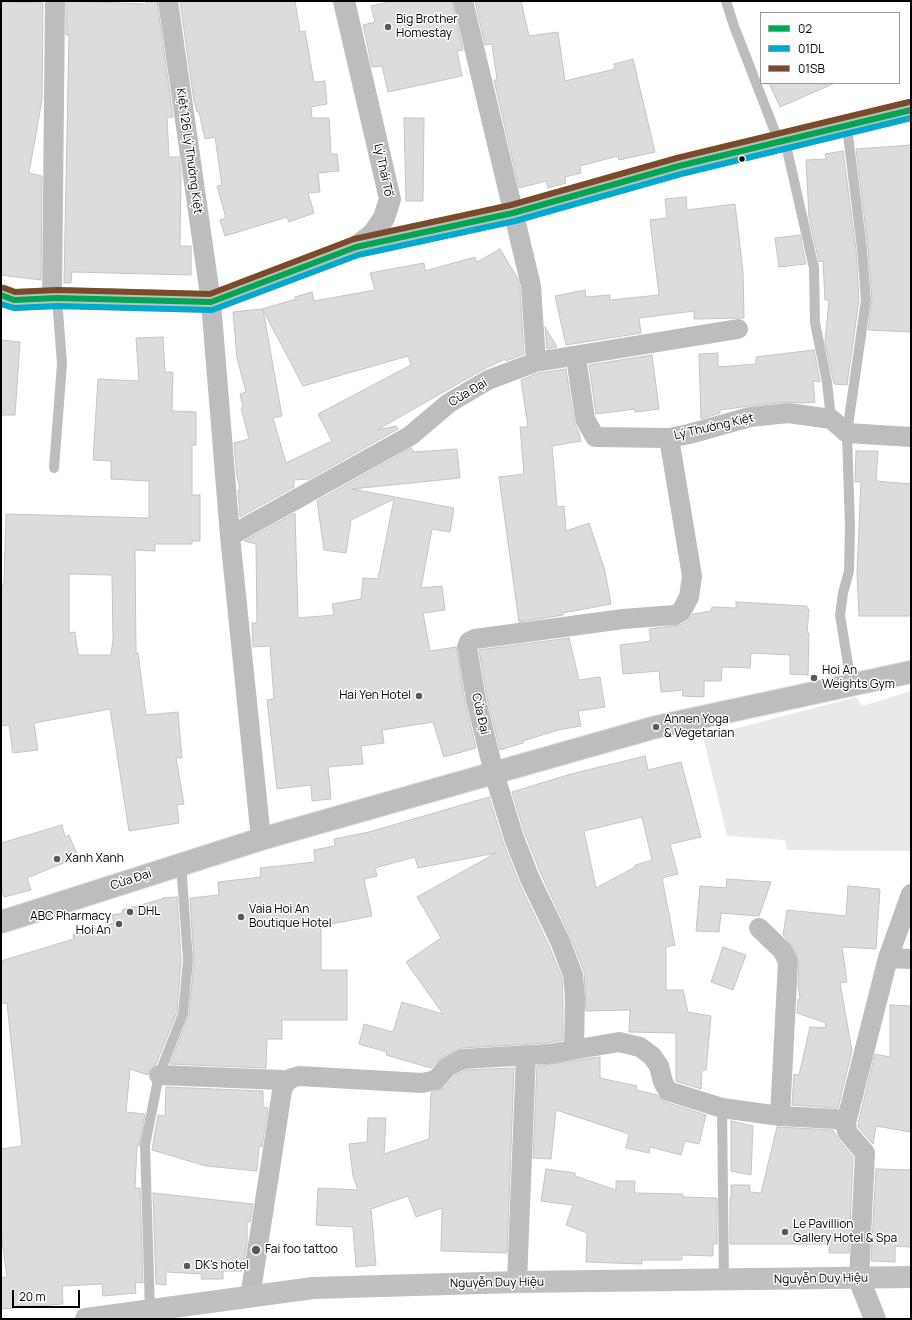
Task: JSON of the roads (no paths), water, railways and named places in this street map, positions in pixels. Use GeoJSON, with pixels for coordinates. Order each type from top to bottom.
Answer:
{"type":"FeatureCollection","features":[{"type":"Feature","properties":{"kind":"main road"},"geometry":{"type":"LineString","coordinates":[[1,295],[14,300],[54,298],[211,302]]}},
{"type":"Feature","properties":{"kind":"main road","name":"Nguyễn Duy Hiệu"},"geometry":{"type":"LineString","coordinates":[[86,1319],[313,1288],[517,1282],[724,1281],[911,1277]]}},
{"type":"Feature","properties":{"kind":"street"},"geometry":{"type":"LineString","coordinates":[[54,298],[55,1]]}},
{"type":"Feature","properties":{"kind":"street","name":"Kiệt 126 Lý Thường Kiệt"},"geometry":{"type":"LineString","coordinates":[[168,1],[211,302]]}},
{"type":"Feature","properties":{"kind":"street","name":"Lý Thái Tổ"},"geometry":{"type":"LineString","coordinates":[[211,302],[356,247],[373,234],[384,218],[390,199],[344,1]]}},
{"type":"Feature","properties":{"kind":"street"},"geometry":{"type":"LineString","coordinates":[[464,1],[512,213],[531,286],[536,362]]}},
{"type":"Feature","properties":{"kind":"street"},"geometry":{"type":"LineString","coordinates":[[356,247],[512,213],[679,166],[847,127],[911,110]]}},
{"type":"Feature","properties":{"kind":"street"},"geometry":{"type":"LineString","coordinates":[[211,302],[230,536],[262,839]]}},
{"type":"Feature","properties":{"kind":"street","name":"Cửa Đại"},"geometry":{"type":"LineString","coordinates":[[230,536],[410,436],[449,403],[488,380],[536,362],[576,357],[738,329]]}},
{"type":"Feature","properties":{"kind":"street","name":"Lý Thường Kiệt"},"geometry":{"type":"LineString","coordinates":[[576,357],[585,419],[595,437],[669,438],[750,417],[788,413],[831,419]]}},
{"type":"Feature","properties":{"kind":"street"},"geometry":{"type":"LineString","coordinates":[[831,419],[847,433],[911,436]]}},
{"type":"Feature","properties":{"kind":"street","name":"Cửa Đại"},"geometry":{"type":"LineString","coordinates":[[494,773],[466,652],[469,642],[475,639],[623,619],[675,615],[681,612],[686,606],[691,586],[691,567],[669,438]]}},
{"type":"Feature","properties":{"kind":"street","name":"Cửa Đại"},"geometry":{"type":"LineString","coordinates":[[1,922],[262,839],[656,727],[852,683],[911,672]]}},
{"type":"Feature","properties":{"kind":"street"},"geometry":{"type":"LineString","coordinates":[[494,773],[514,838],[530,879],[560,941],[573,975],[576,1005],[574,1049]]}},
{"type":"Feature","properties":{"kind":"street"},"geometry":{"type":"LineString","coordinates":[[875,1319],[859,1278],[865,1153],[847,1132],[846,1123],[888,958],[911,894]]}},
{"type":"Feature","properties":{"kind":"street"},"geometry":{"type":"LineString","coordinates":[[759,928],[783,951],[788,962],[780,1116]]}},
{"type":"Feature","properties":{"kind":"street"},"geometry":{"type":"LineString","coordinates":[[888,958],[911,959]]}},
{"type":"Feature","properties":{"kind":"street"},"geometry":{"type":"LineString","coordinates":[[250,1297],[285,1083],[292,1078],[299,1076],[422,1082],[436,1080],[447,1068],[463,1059],[549,1054],[618,1042],[640,1047],[652,1056],[660,1066],[663,1082],[668,1092],[722,1108],[780,1116],[836,1119],[846,1123]]}},
{"type":"Feature","properties":{"kind":"street"},"geometry":{"type":"LineString","coordinates":[[517,1282],[526,1055]]}},
{"type":"Feature","properties":{"kind":"street"},"geometry":{"type":"LineString","coordinates":[[159,1075],[282,1080],[285,1083]]}},
{"type":"Feature","properties":{"kind":"lane"},"geometry":{"type":"LineString","coordinates":[[726,1],[734,26],[782,142],[814,268],[815,322],[827,382],[831,419]]}},
{"type":"Feature","properties":{"kind":"lane"},"geometry":{"type":"LineString","coordinates":[[847,127],[862,249],[866,300],[847,433],[850,527],[849,571],[842,593],[840,615],[852,683]]}},
{"type":"Feature","properties":{"kind":"lane"},"geometry":{"type":"LineString","coordinates":[[54,298],[62,364],[54,468]]}},
{"type":"Feature","properties":{"kind":"lane"},"geometry":{"type":"LineString","coordinates":[[150,1311],[145,1145],[159,1075],[183,1014],[188,960],[181,864]]}},
{"type":"Feature","properties":{"kind":"lane"},"geometry":{"type":"LineString","coordinates":[[722,1108],[721,1175],[724,1281]]}},
{"type":"Feature","properties":{"kind":"place","name":"Big Brother Homestay"},"geometry":{"type":"Point","coordinates":[388,27]}},
{"type":"Feature","properties":{"kind":"place","name":"Hoi An Weights Gym"},"geometry":{"type":"Point","coordinates":[814,678]}},
{"type":"Feature","properties":{"kind":"place","name":"Hai Yen Hotel"},"geometry":{"type":"Point","coordinates":[419,696]}},
{"type":"Feature","properties":{"kind":"place","name":"Annen Yoga & Vegetarian"},"geometry":{"type":"Point","coordinates":[656,727]}},
{"type":"Feature","properties":{"kind":"place","name":"Xanh Xanh"},"geometry":{"type":"Point","coordinates":[57,859]}},
{"type":"Feature","properties":{"kind":"place","name":"DHL"},"geometry":{"type":"Point","coordinates":[130,912]}},
{"type":"Feature","properties":{"kind":"place","name":"Vaia Hoi An Boutique Hotel"},"geometry":{"type":"Point","coordinates":[241,917]}},
{"type":"Feature","properties":{"kind":"place","name":"ABC Pharmacy Hoi An"},"geometry":{"type":"Point","coordinates":[119,924]}},
{"type":"Feature","properties":{"kind":"place","name":"Le Pavillion Gallery Hotel & Spa"},"geometry":{"type":"Point","coordinates":[785,1232]}},
{"type":"Feature","properties":{"kind":"place","name":"Fai foo tattoo"},"geometry":{"type":"Point","coordinates":[256,1250]}},
{"type":"Feature","properties":{"kind":"place","name":"DK's hotel"},"geometry":{"type":"Point","coordinates":[187,1266]}}]}
